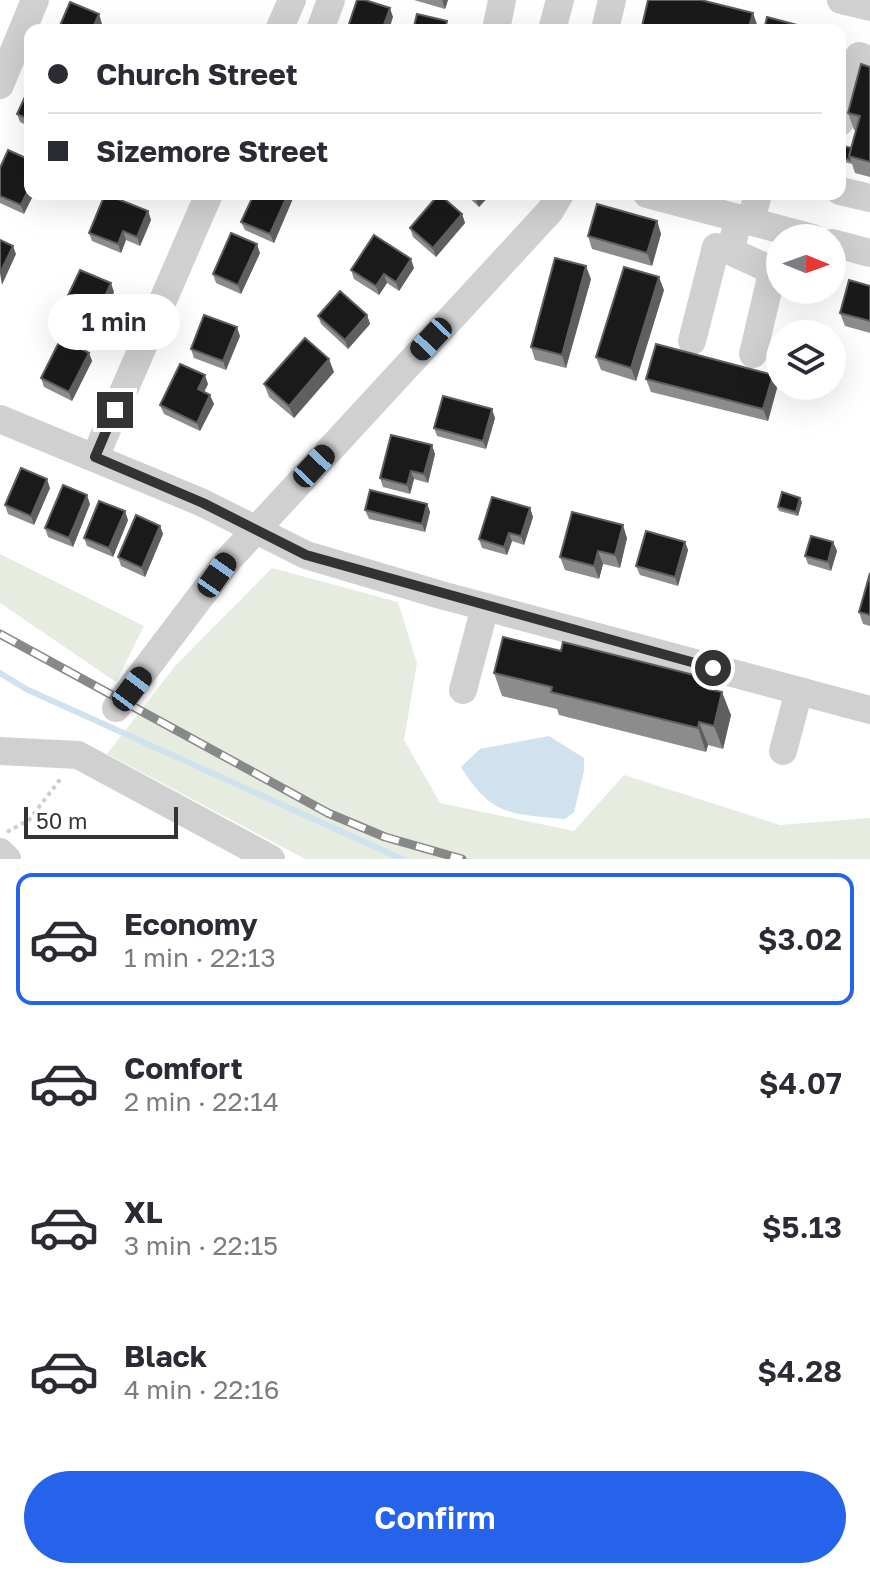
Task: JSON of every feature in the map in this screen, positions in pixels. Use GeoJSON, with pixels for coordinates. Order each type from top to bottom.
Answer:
{"type":"FeatureCollection","features":[{"type":"Feature","properties":{"kind":"street"},"geometry":{"type":"LineString","coordinates":[[25,24],[35,0]]}},
{"type":"Feature","properties":{"kind":"street"},"geometry":{"type":"LineString","coordinates":[[282,24],[292,0]]}},
{"type":"Feature","properties":{"kind":"street"},"geometry":{"type":"LineString","coordinates":[[322,24],[331,0]]}},
{"type":"Feature","properties":{"kind":"street"},"geometry":{"type":"LineString","coordinates":[[497,24],[502,0]]}},
{"type":"Feature","properties":{"kind":"street"},"geometry":{"type":"LineString","coordinates":[[554,24],[560,0]]}},
{"type":"Feature","properties":{"kind":"street"},"geometry":{"type":"LineString","coordinates":[[606,24],[612,0]]}},
{"type":"Feature","properties":{"kind":"street"},"geometry":{"type":"LineString","coordinates":[[841,0],[870,7]]}},
{"type":"Feature","properties":{"kind":"street"},"geometry":{"type":"LineString","coordinates":[[0,85],[24,27]]}},
{"type":"Feature","properties":{"kind":"street"},"geometry":{"type":"LineString","coordinates":[[846,101],[859,56],[870,60]]}},
{"type":"Feature","properties":{"kind":"street"},"geometry":{"type":"LineString","coordinates":[[846,192],[870,198]]}},
{"type":"Feature","properties":{"kind":"street"},"geometry":{"type":"LineString","coordinates":[[95,457],[206,200]]}},
{"type":"Feature","properties":{"kind":"street"},"geometry":{"type":"LineString","coordinates":[[116,708],[229,559],[550,211],[556,200]]}},
{"type":"Feature","properties":{"kind":"street"},"geometry":{"type":"LineString","coordinates":[[670,200],[766,226]]}},
{"type":"Feature","properties":{"kind":"street"},"geometry":{"type":"LineString","coordinates":[[730,251],[755,200]]}},
{"type":"Feature","properties":{"kind":"street"},"geometry":{"type":"LineString","coordinates":[[692,341],[716,247],[769,269],[770,282],[753,354]]}},
{"type":"Feature","properties":{"kind":"street"},"geometry":{"type":"LineString","coordinates":[[846,247],[870,253]]}},
{"type":"Feature","properties":{"kind":"street"},"geometry":{"type":"LineString","coordinates":[[0,419],[95,457],[256,529],[306,555],[485,607],[870,710]]}},
{"type":"Feature","properties":{"kind":"street"},"geometry":{"type":"LineString","coordinates":[[463,690],[485,607]]}},
{"type":"Feature","properties":{"kind":"street"},"geometry":{"type":"LineString","coordinates":[[783,751],[799,691]]}},
{"type":"Feature","properties":{"kind":"street"},"geometry":{"type":"LineString","coordinates":[[0,751],[78,755],[271,859]]}},
{"type":"Feature","properties":{"kind":"street"},"geometry":{"type":"LineString","coordinates":[[0,852],[7,859]]}},
{"type":"Feature","properties":{"kind":"path"},"geometry":{"type":"LineString","coordinates":[[0,840],[8,831],[29,820],[78,755]]}},
{"type":"Feature","properties":{"kind":"shaded area"},"geometry":{"type":"Polygon","coordinates":[[[0,554],[144,626],[116,682],[0,603],[0,554]]]}},
{"type":"Feature","properties":{"kind":"shaded area"},"geometry":{"type":"Polygon","coordinates":[[[272,568],[398,602],[417,663],[404,740],[440,803],[574,831],[624,775],[780,825],[870,818],[870,859],[305,859],[107,754],[176,665],[272,568]]]}},
{"type":"Feature","properties":{"kind":"water"},"geometry":{"type":"Polygon","coordinates":[[[549,736],[584,758],[574,812],[565,819],[504,810],[482,795],[461,767],[480,749],[549,736]]]}},
{"type":"Feature","properties":{"kind":"building"},"geometry":{"type":"Polygon","coordinates":[[[357,0],[390,8],[384,24],[349,24],[357,0]]]}},
{"type":"Feature","properties":{"kind":"building"},"geometry":{"type":"Polygon","coordinates":[[[648,0],[701,0],[753,13],[750,24],[642,24],[648,0]]]}},
{"type":"Feature","properties":{"kind":"building"},"geometry":{"type":"Polygon","coordinates":[[[70,2],[99,14],[95,24],[61,24],[70,2]]]}},
{"type":"Feature","properties":{"kind":"building"},"geometry":{"type":"Polygon","coordinates":[[[417,14],[447,21],[446,24],[414,24],[417,14]]]}},
{"type":"Feature","properties":{"kind":"building"},"geometry":{"type":"Polygon","coordinates":[[[767,17],[793,24],[765,24],[767,17]]]}},
{"type":"Feature","properties":{"kind":"building"},"geometry":{"type":"Polygon","coordinates":[[[861,64],[870,67],[870,162],[849,156],[860,116],[848,113],[861,64]]]}},
{"type":"Feature","properties":{"kind":"building"},"geometry":{"type":"Polygon","coordinates":[[[24,99],[24,117],[17,114],[24,99]]]}},
{"type":"Feature","properties":{"kind":"building"},"geometry":{"type":"Polygon","coordinates":[[[846,147],[851,148],[850,160],[846,159],[846,147]]]}},
{"type":"Feature","properties":{"kind":"building"},"geometry":{"type":"Polygon","coordinates":[[[8,150],[24,157],[24,199],[21,205],[0,196],[0,168],[8,150]]]}},
{"type":"Feature","properties":{"kind":"building"},"geometry":{"type":"Polygon","coordinates":[[[103,200],[120,200],[148,211],[137,237],[123,231],[118,244],[89,233],[103,200]]]}},
{"type":"Feature","properties":{"kind":"building"},"geometry":{"type":"Polygon","coordinates":[[[251,200],[285,200],[270,234],[241,222],[251,200]]]}},
{"type":"Feature","properties":{"kind":"building"},"geometry":{"type":"Polygon","coordinates":[[[434,200],[446,200],[462,214],[433,248],[410,228],[434,200]]]}},
{"type":"Feature","properties":{"kind":"building"},"geometry":{"type":"Polygon","coordinates":[[[597,204],[657,221],[647,253],[588,236],[597,204]]]}},
{"type":"Feature","properties":{"kind":"building"},"geometry":{"type":"Polygon","coordinates":[[[231,233],[257,244],[238,285],[213,274],[231,233]]]}},
{"type":"Feature","properties":{"kind":"building"},"geometry":{"type":"Polygon","coordinates":[[[374,235],[411,259],[396,282],[384,274],[376,286],[351,270],[374,235]]]}},
{"type":"Feature","properties":{"kind":"building"},"geometry":{"type":"Polygon","coordinates":[[[0,240],[13,246],[0,273],[0,240]]]}},
{"type":"Feature","properties":{"kind":"building"},"geometry":{"type":"Polygon","coordinates":[[[555,258],[586,266],[562,355],[531,347],[555,258]]]}},
{"type":"Feature","properties":{"kind":"building"},"geometry":{"type":"Polygon","coordinates":[[[624,267],[659,277],[631,368],[596,357],[624,267]]]}},
{"type":"Feature","properties":{"kind":"building"},"geometry":{"type":"Polygon","coordinates":[[[80,270],[111,283],[102,303],[108,305],[100,322],[63,306],[80,270]]]}},
{"type":"Feature","properties":{"kind":"building"},"geometry":{"type":"Polygon","coordinates":[[[849,280],[870,286],[870,321],[840,313],[842,304],[846,304],[849,280]]]}},
{"type":"Feature","properties":{"kind":"building"},"geometry":{"type":"Polygon","coordinates":[[[340,291],[367,315],[345,340],[318,316],[340,291]]]}},
{"type":"Feature","properties":{"kind":"building"},"geometry":{"type":"Polygon","coordinates":[[[204,315],[237,327],[223,361],[191,349],[204,315]]]}},
{"type":"Feature","properties":{"kind":"building"},"geometry":{"type":"Polygon","coordinates":[[[61,338],[89,353],[69,392],[41,378],[61,338]]]}},
{"type":"Feature","properties":{"kind":"building"},"geometry":{"type":"Polygon","coordinates":[[[305,338],[329,359],[289,406],[264,384],[305,338]]]}},
{"type":"Feature","properties":{"kind":"building"},"geometry":{"type":"Polygon","coordinates":[[[656,344],[766,373],[766,399],[763,409],[646,379],[656,344]]]}},
{"type":"Feature","properties":{"kind":"building"},"geometry":{"type":"Polygon","coordinates":[[[180,364],[205,375],[198,389],[210,395],[197,423],[160,405],[180,364]]]}},
{"type":"Feature","properties":{"kind":"building"},"geometry":{"type":"Polygon","coordinates":[[[443,396],[492,409],[483,441],[434,428],[443,396]]]}},
{"type":"Feature","properties":{"kind":"building"},"geometry":{"type":"Polygon","coordinates":[[[391,435],[432,445],[424,474],[411,471],[407,485],[380,478],[391,435]]]}},
{"type":"Feature","properties":{"kind":"building"},"geometry":{"type":"Polygon","coordinates":[[[21,468],[47,479],[31,516],[5,505],[21,468]]]}},
{"type":"Feature","properties":{"kind":"building"},"geometry":{"type":"Polygon","coordinates":[[[63,485],[87,495],[69,538],[45,528],[63,485]]]}},
{"type":"Feature","properties":{"kind":"building"},"geometry":{"type":"Polygon","coordinates":[[[370,490],[427,504],[422,524],[365,510],[370,490]]]}},
{"type":"Feature","properties":{"kind":"building"},"geometry":{"type":"Polygon","coordinates":[[[782,492],[800,498],[796,512],[778,507],[782,492]]]}},
{"type":"Feature","properties":{"kind":"building"},"geometry":{"type":"Polygon","coordinates":[[[492,497],[530,508],[521,536],[509,533],[504,547],[479,539],[492,497]]]}},
{"type":"Feature","properties":{"kind":"building"},"geometry":{"type":"Polygon","coordinates":[[[99,501],[125,511],[109,548],[84,538],[99,501]]]}},
{"type":"Feature","properties":{"kind":"building"},"geometry":{"type":"Polygon","coordinates":[[[572,512],[623,525],[615,555],[598,551],[594,566],[560,557],[572,512]]]}},
{"type":"Feature","properties":{"kind":"building"},"geometry":{"type":"Polygon","coordinates":[[[136,515],[160,526],[142,568],[118,557],[136,515]]]}},
{"type":"Feature","properties":{"kind":"building"},"geometry":{"type":"Polygon","coordinates":[[[646,531],[685,542],[675,577],[636,566],[646,531]]]}},
{"type":"Feature","properties":{"kind":"building"},"geometry":{"type":"Polygon","coordinates":[[[811,536],[833,542],[828,562],[805,556],[811,536]]]}},
{"type":"Feature","properties":{"kind":"building"},"geometry":{"type":"Polygon","coordinates":[[[870,573],[870,615],[859,612],[870,573]]]}},
{"type":"Feature","properties":{"kind":"building"},"geometry":{"type":"Polygon","coordinates":[[[503,637],[561,651],[563,642],[710,679],[708,689],[722,692],[714,726],[699,722],[698,728],[551,692],[552,687],[494,673],[503,637]]]}},
{"type":"Feature","properties":{"kind":"waterway"},"geometry":{"type":"LineString","coordinates":[[0,673],[26,689],[402,859]]}},
{"type":"Feature","properties":{"kind":"railway"},"geometry":{"type":"LineString","coordinates":[[0,634],[328,813],[385,837],[462,859]]}},
{"type":"Feature","properties":{"kind":"route"},"geometry":{"type":"LineString","coordinates":[[115,410],[95,457],[203,503],[306,555],[441,595],[713,668]]}}]}
